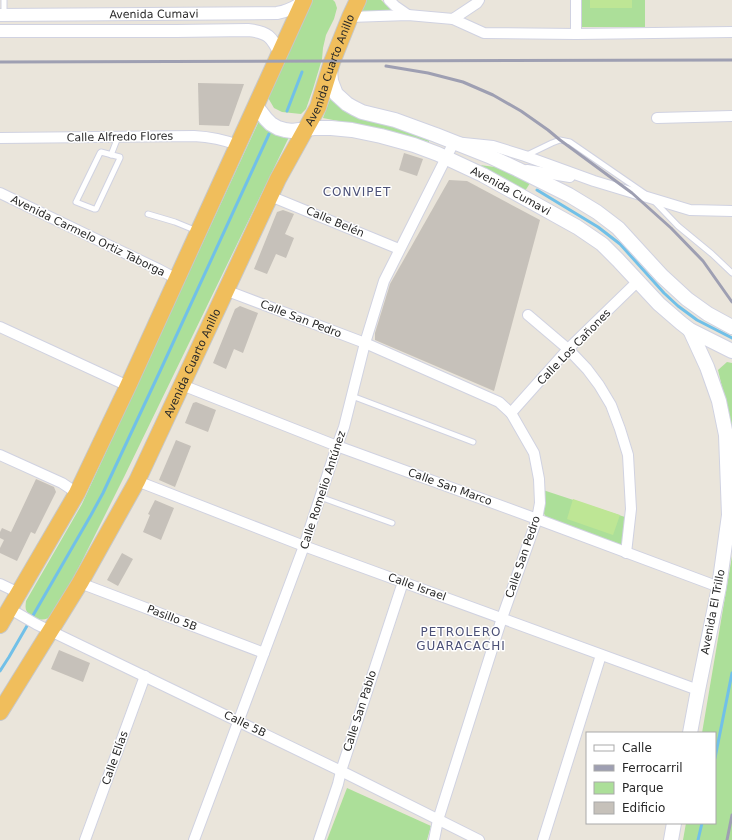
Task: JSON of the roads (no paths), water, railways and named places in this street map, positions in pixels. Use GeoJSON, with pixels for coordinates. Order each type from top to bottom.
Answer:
{"type":"FeatureCollection","features":[{"type":"Feature","properties":{"kind":"highway"},"geometry":{"type":"LineString","coordinates":[[0,625],[77,493],[128,386],[304,0]]}},
{"type":"Feature","properties":{"kind":"highway"},"geometry":{"type":"LineString","coordinates":[[347,0],[350,17]]}},
{"type":"Feature","properties":{"kind":"highway","name":"Avenida Cuarto Anillo"},"geometry":{"type":"LineString","coordinates":[[0,712],[80,583],[137,481],[284,166],[318,108],[332,62],[358,0]]}},
{"type":"Feature","properties":{"kind":"main road","name":"Avenida Cumavi"},"geometry":{"type":"LineString","coordinates":[[330,70],[331,80],[336,94],[354,108],[362,112],[395,120],[489,156],[544,182],[597,212],[618,228],[662,276],[687,299],[708,314],[732,327]]}},
{"type":"Feature","properties":{"kind":"main road","name":"Avenida Cumavi"},"geometry":{"type":"LineString","coordinates":[[256,106],[266,119],[278,128],[292,131],[331,128],[352,130],[381,136],[414,145],[438,154],[483,175],[577,227],[602,244],[659,304],[690,330],[732,351]]}},
{"type":"Feature","properties":{"kind":"main road"},"geometry":{"type":"LineString","coordinates":[[531,201],[530,195],[533,189],[538,184],[544,182]]}},
{"type":"Feature","properties":{"kind":"main road","name":"Avenida El Trillo"},"geometry":{"type":"LineString","coordinates":[[690,330],[707,367],[719,400],[726,435],[729,515],[719,587],[690,732]]}},
{"type":"Feature","properties":{"kind":"main road"},"geometry":{"type":"LineString","coordinates":[[671,840],[674,824]]}},
{"type":"Feature","properties":{"kind":"street","name":"Avenida Cumavi"},"geometry":{"type":"LineString","coordinates":[[2,15],[277,13],[291,10],[297,7],[304,0]]}},
{"type":"Feature","properties":{"kind":"street"},"geometry":{"type":"LineString","coordinates":[[389,0],[408,15]]}},
{"type":"Feature","properties":{"kind":"street"},"geometry":{"type":"LineString","coordinates":[[453,19],[477,3],[479,0]]}},
{"type":"Feature","properties":{"kind":"street"},"geometry":{"type":"LineString","coordinates":[[576,0],[576,34]]}},
{"type":"Feature","properties":{"kind":"street"},"geometry":{"type":"LineString","coordinates":[[176,14],[182,22],[179,29],[176,31]]}},
{"type":"Feature","properties":{"kind":"street"},"geometry":{"type":"LineString","coordinates":[[350,17],[408,15],[453,19],[484,33],[576,34],[732,32]]}},
{"type":"Feature","properties":{"kind":"street","name":"Avenida Cumavi"},"geometry":{"type":"LineString","coordinates":[[0,30],[248,30],[259,32],[272,39],[280,54]]}},
{"type":"Feature","properties":{"kind":"street"},"geometry":{"type":"LineString","coordinates":[[657,118],[732,116]]}},
{"type":"Feature","properties":{"kind":"street","name":"Calle Alfredo Flores"},"geometry":{"type":"LineString","coordinates":[[0,138],[204,136],[215,137],[238,145]]}},
{"type":"Feature","properties":{"kind":"street"},"geometry":{"type":"LineString","coordinates":[[454,142],[493,146],[594,181],[690,210],[732,211]]}},
{"type":"Feature","properties":{"kind":"street","name":"Calle Romelio Antúnez"},"geometry":{"type":"LineString","coordinates":[[194,840],[304,546],[344,427],[365,343],[384,281],[454,142]]}},
{"type":"Feature","properties":{"kind":"street"},"geometry":{"type":"LineString","coordinates":[[517,169],[594,181]]}},
{"type":"Feature","properties":{"kind":"street","name":"Avenida Carmelo Ortiz Taborga"},"geometry":{"type":"LineString","coordinates":[[0,193],[177,279]]}},
{"type":"Feature","properties":{"kind":"street","name":"Calle Belén"},"geometry":{"type":"LineString","coordinates":[[270,196],[400,249]]}},
{"type":"Feature","properties":{"kind":"street","name":"Calle Los Cañones"},"geometry":{"type":"LineString","coordinates":[[511,413],[568,349],[638,281]]}},
{"type":"Feature","properties":{"kind":"street","name":"Calle San Pedro"},"geometry":{"type":"LineString","coordinates":[[226,290],[365,343],[499,402],[511,413],[534,453],[540,485],[540,503],[537,519],[502,618],[438,820],[434,840]]}},
{"type":"Feature","properties":{"kind":"street"},"geometry":{"type":"LineString","coordinates":[[528,315],[568,349],[599,385],[611,405],[628,455],[631,509],[626,553]]}},
{"type":"Feature","properties":{"kind":"street"},"geometry":{"type":"LineString","coordinates":[[0,327],[128,386]]}},
{"type":"Feature","properties":{"kind":"street","name":"Calle San Marco"},"geometry":{"type":"LineString","coordinates":[[182,385],[337,446],[719,587]]}},
{"type":"Feature","properties":{"kind":"street"},"geometry":{"type":"LineString","coordinates":[[0,455],[62,483],[77,493]]}},
{"type":"Feature","properties":{"kind":"street","name":"Calle Israel"},"geometry":{"type":"LineString","coordinates":[[137,481],[304,546],[698,690]]}},
{"type":"Feature","properties":{"kind":"street","name":"Calle San Pablo"},"geometry":{"type":"LineString","coordinates":[[319,840],[338,784],[340,771],[403,582]]}},
{"type":"Feature","properties":{"kind":"street","name":"Pasillo 5B"},"geometry":{"type":"LineString","coordinates":[[80,583],[264,653]]}},
{"type":"Feature","properties":{"kind":"street"},"geometry":{"type":"LineString","coordinates":[[0,584],[19,593]]}},
{"type":"Feature","properties":{"kind":"street","name":"Calle 5B"},"geometry":{"type":"LineString","coordinates":[[10,609],[50,631],[239,721],[479,840]]}},
{"type":"Feature","properties":{"kind":"street"},"geometry":{"type":"LineString","coordinates":[[543,840],[601,655]]}},
{"type":"Feature","properties":{"kind":"street","name":"Calle Elías"},"geometry":{"type":"LineString","coordinates":[[85,840],[145,676]]}},
{"type":"Feature","properties":{"kind":"lane"},"geometry":{"type":"LineString","coordinates":[[2,15],[4,0]]}},
{"type":"Feature","properties":{"kind":"lane"},"geometry":{"type":"LineString","coordinates":[[111,155],[118,137]]}},
{"type":"Feature","properties":{"kind":"lane"},"geometry":{"type":"LineString","coordinates":[[525,156],[560,140],[570,142],[652,198],[678,226],[712,254],[732,273]]}},
{"type":"Feature","properties":{"kind":"lane"},"geometry":{"type":"LineString","coordinates":[[100,153],[111,155],[120,158],[96,209],[77,202],[100,153]]}},
{"type":"Feature","properties":{"kind":"lane"},"geometry":{"type":"LineString","coordinates":[[148,214],[176,222],[198,232]]}},
{"type":"Feature","properties":{"kind":"lane"},"geometry":{"type":"LineString","coordinates":[[352,396],[473,442]]}},
{"type":"Feature","properties":{"kind":"lane"},"geometry":{"type":"LineString","coordinates":[[320,497],[392,523]]}},
{"type":"Feature","properties":{"kind":"waterway"},"geometry":{"type":"LineString","coordinates":[[287,111],[302,72]]}},
{"type":"Feature","properties":{"kind":"waterway"},"geometry":{"type":"LineString","coordinates":[[0,671],[103,493],[269,134]]}},
{"type":"Feature","properties":{"kind":"waterway"},"geometry":{"type":"LineString","coordinates":[[537,190],[598,227],[620,244],[664,293],[678,306],[697,320],[732,338]]}},
{"type":"Feature","properties":{"kind":"waterway"},"geometry":{"type":"LineString","coordinates":[[716,753],[732,673]]}},
{"type":"Feature","properties":{"kind":"waterway"},"geometry":{"type":"LineString","coordinates":[[698,840],[702,824]]}},
{"type":"Feature","properties":{"kind":"railway"},"geometry":{"type":"LineString","coordinates":[[0,62],[732,60]]}},
{"type":"Feature","properties":{"kind":"railway"},"geometry":{"type":"LineString","coordinates":[[386,66],[428,73],[463,82],[493,95],[521,111],[632,193],[671,228],[703,261],[732,302]]}},
{"type":"Feature","properties":{"kind":"railway"},"geometry":{"type":"LineString","coordinates":[[727,840],[732,815]]}},
{"type":"Feature","properties":{"kind":"district","name":"CONVIPET"},"geometry":{"type":"Point","coordinates":[357,192]}},
{"type":"Feature","properties":{"kind":"district","name":"PETROLERO GUARACACHI"},"geometry":{"type":"Point","coordinates":[461,639]}}]}
